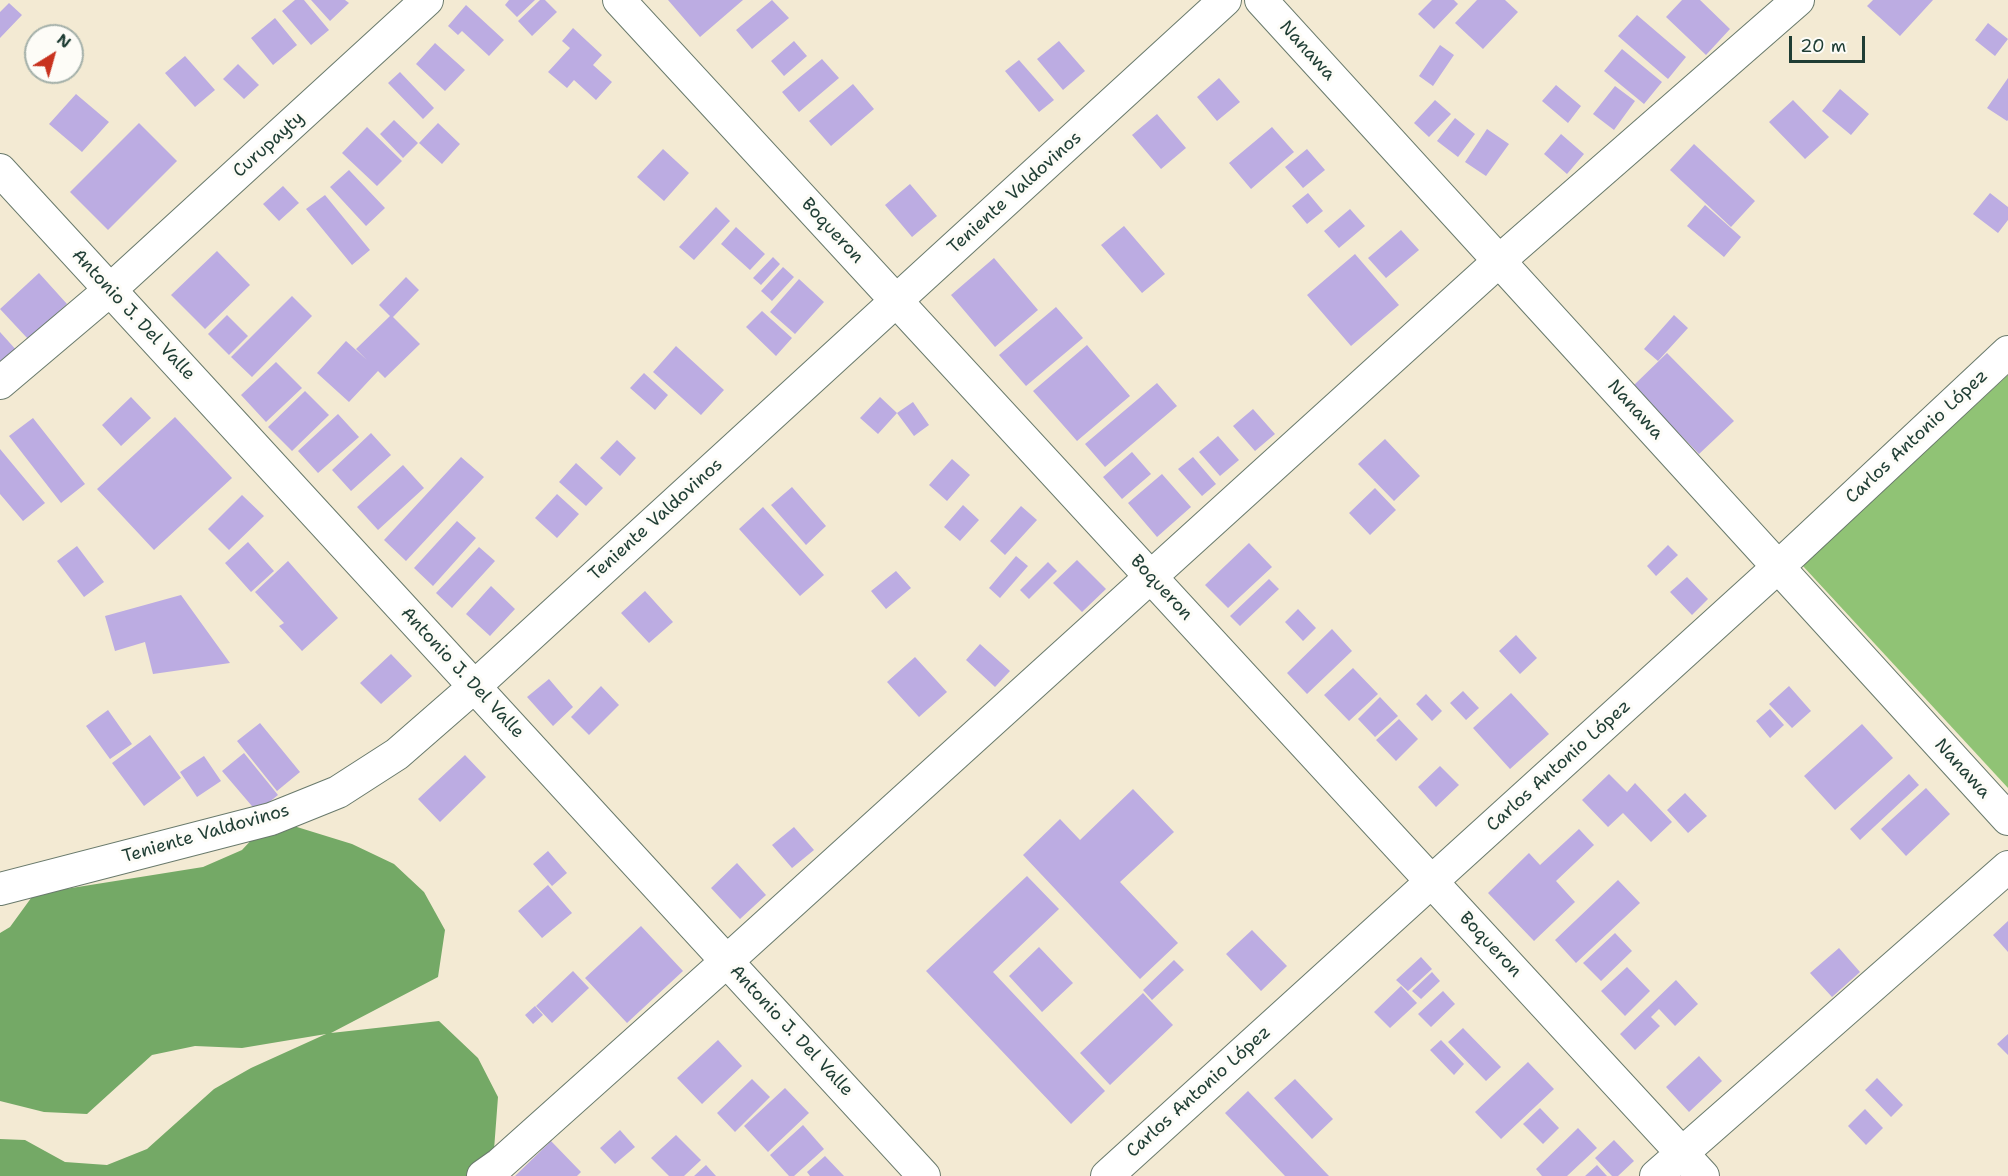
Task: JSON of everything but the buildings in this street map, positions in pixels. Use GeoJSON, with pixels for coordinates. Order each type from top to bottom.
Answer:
{"type":"FeatureCollection","features":[{"type":"Feature","properties":{"kind":"street","name":"Curupayty"},"geometry":{"type":"LineString","coordinates":[[0,383],[110,290],[427,0]]}},
{"type":"Feature","properties":{"kind":"street","name":"Boqueron"},"geometry":{"type":"LineString","coordinates":[[619,0],[1703,1176]]}},
{"type":"Feature","properties":{"kind":"street","name":"Teniente Valdovinos"},"geometry":{"type":"LineString","coordinates":[[0,889],[271,819],[338,792],[397,754],[475,686],[1225,0]]}},
{"type":"Feature","properties":{"kind":"street","name":"Nanawa"},"geometry":{"type":"LineString","coordinates":[[1261,0],[2008,819]]}},
{"type":"Feature","properties":{"kind":"street"},"geometry":{"type":"LineString","coordinates":[[483,1176],[726,961],[1499,261],[1798,0]]}},
{"type":"Feature","properties":{"kind":"street","name":"Antonio J. Del Valle"},"geometry":{"type":"LineString","coordinates":[[0,170],[924,1176]]}},
{"type":"Feature","properties":{"kind":"street","name":"Carlos Antonio López"},"geometry":{"type":"LineString","coordinates":[[1107,1176],[1778,567],[2008,352]]}},
{"type":"Feature","properties":{"kind":"street"},"geometry":{"type":"LineString","coordinates":[[1656,1176],[2008,867]]}},
{"type":"Feature","properties":{"kind":"green space"},"geometry":{"type":"Polygon","coordinates":[[[2008,375],[2008,788],[1802,565],[2008,375]]]}},
{"type":"Feature","properties":{"kind":"green space"},"geometry":{"type":"Polygon","coordinates":[[[271,819],[352,844],[394,864],[424,892],[445,930],[438,977],[331,1033],[439,1021],[478,1058],[498,1097],[492,1176],[0,1176],[0,1139],[25,1140],[65,1162],[107,1165],[147,1149],[214,1089],[251,1068],[326,1034],[242,1048],[195,1046],[152,1055],[87,1114],[44,1112],[0,1101],[0,933],[10,927],[34,894],[203,867],[242,850],[271,819]]]}}]}
